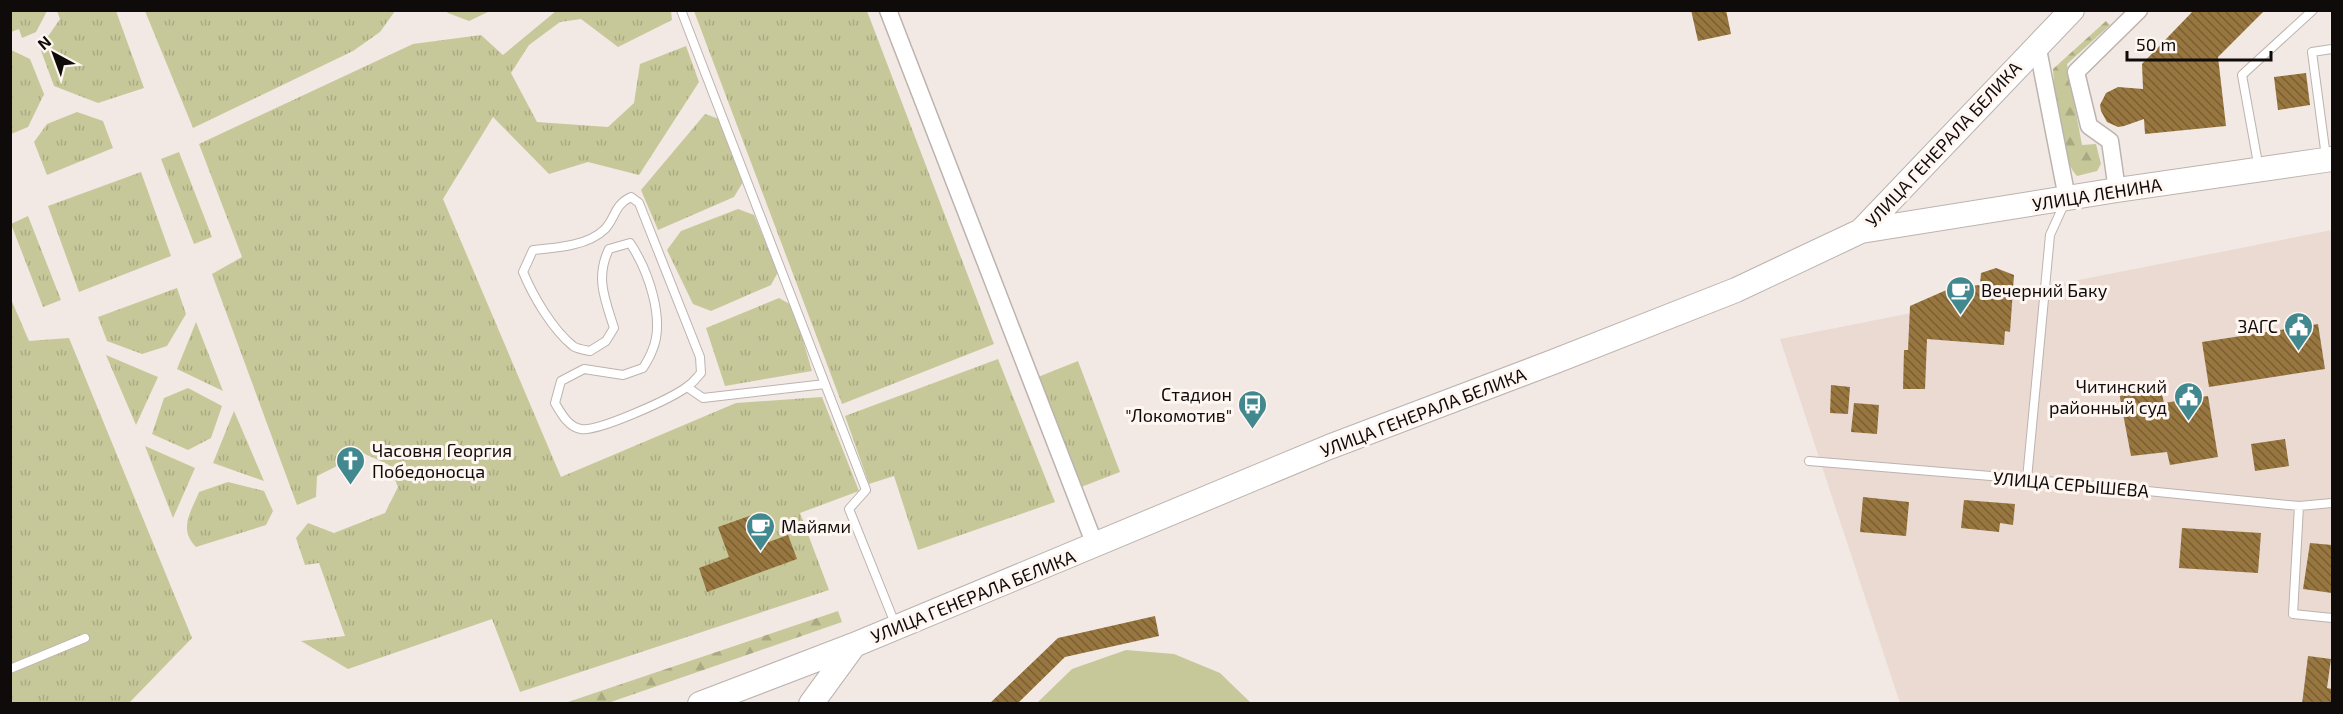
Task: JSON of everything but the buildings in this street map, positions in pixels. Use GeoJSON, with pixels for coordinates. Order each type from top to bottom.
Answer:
{"type":"FeatureCollection","features":[{"type":"Feature","properties":{"kind":"main road","name":"УЛИЦА ГЕНЕРАЛА БЕЛИКА"},"geometry":{"type":"LineString","coordinates":[[700,704],[854,645],[1329,447],[1736,290],[1861,231],[2037,44],[2072,10]]}},
{"type":"Feature","properties":{"kind":"main road","name":"УЛИЦА ЛЕНИНА"},"geometry":{"type":"LineString","coordinates":[[1861,231],[2117,190],[2330,160]]}},
{"type":"Feature","properties":{"kind":"main road"},"geometry":{"type":"LineString","coordinates":[[811,704],[854,645]]}},
{"type":"Feature","properties":{"kind":"street"},"geometry":{"type":"LineString","coordinates":[[888,10],[1095,545]]}},
{"type":"Feature","properties":{"kind":"street"},"geometry":{"type":"LineString","coordinates":[[2117,190],[2110,141],[2089,126],[2076,72],[2139,10]]}},
{"type":"Feature","properties":{"kind":"street"},"geometry":{"type":"LineString","coordinates":[[2037,44],[2067,198]]}},
{"type":"Feature","properties":{"kind":"lane"},"geometry":{"type":"LineString","coordinates":[[681,10],[866,490],[849,508],[896,626]]}},
{"type":"Feature","properties":{"kind":"lane"},"geometry":{"type":"LineString","coordinates":[[2259,170],[2242,75],[2313,10]]}},
{"type":"Feature","properties":{"kind":"lane"},"geometry":{"type":"LineString","coordinates":[[2330,160],[2312,52],[2332,49]]}},
{"type":"Feature","properties":{"kind":"lane"},"geometry":{"type":"LineString","coordinates":[[631,197],[639,203],[700,357],[701,373],[687,387],[612,423],[593,429],[578,429],[563,417],[555,403],[561,381],[584,369],[623,375],[643,368],[653,350],[657,326],[652,291],[642,261],[630,243],[609,249],[602,263],[602,290],[614,328],[606,341],[590,351],[574,347],[533,294],[523,272],[533,250],[553,248],[589,239],[605,228],[622,201],[631,197]]}},
{"type":"Feature","properties":{"kind":"lane"},"geometry":{"type":"LineString","coordinates":[[2027,479],[2050,235],[2067,198]]}},
{"type":"Feature","properties":{"kind":"lane"},"geometry":{"type":"LineString","coordinates":[[687,387],[703,398],[825,384]]}},
{"type":"Feature","properties":{"kind":"lane","name":"УЛИЦА СЕРЫШЕВА"},"geometry":{"type":"LineString","coordinates":[[1809,461],[2027,479],[2299,506],[2332,503]]}},
{"type":"Feature","properties":{"kind":"lane"},"geometry":{"type":"LineString","coordinates":[[2299,506],[2293,614],[2332,618]]}},
{"type":"Feature","properties":{"kind":"lane"},"geometry":{"type":"LineString","coordinates":[[10,669],[85,638]]}},
{"type":"Feature","properties":{"kind":"shaded area"},"geometry":{"type":"Polygon","coordinates":[[[2332,230],[2332,703],[1900,703],[1780,339],[2332,230]]]}},
{"type":"Feature","properties":{"kind":"green space"},"geometry":{"type":"Polygon","coordinates":[[[11,10],[47,11],[36,32],[22,38],[19,29],[11,32],[11,10]]]}},
{"type":"Feature","properties":{"kind":"green space"},"geometry":{"type":"Polygon","coordinates":[[[57,11],[116,11],[144,88],[98,103],[54,86],[40,48],[60,19],[57,11]]]}},
{"type":"Feature","properties":{"kind":"green space"},"geometry":{"type":"Polygon","coordinates":[[[145,11],[395,11],[380,32],[353,51],[193,128],[145,11]]]}},
{"type":"Feature","properties":{"kind":"green space"},"geometry":{"type":"Polygon","coordinates":[[[446,11],[490,11],[469,21],[446,11]]]}},
{"type":"Feature","properties":{"kind":"green space"},"geometry":{"type":"Polygon","coordinates":[[[556,11],[671,11],[672,20],[618,47],[581,19],[560,22],[529,45],[511,73],[537,122],[608,127],[634,103],[640,64],[686,46],[699,82],[639,175],[588,162],[549,174],[493,117],[443,199],[561,477],[736,403],[822,397],[859,491],[800,513],[829,590],[520,692],[492,619],[348,669],[301,641],[345,636],[319,563],[305,565],[296,538],[308,523],[334,533],[385,513],[398,487],[389,465],[363,453],[317,476],[316,497],[297,505],[212,274],[242,257],[199,144],[413,44],[481,35],[503,55],[556,11]]]}},
{"type":"Feature","properties":{"kind":"green space"},"geometry":{"type":"Polygon","coordinates":[[[694,11],[867,11],[994,344],[842,404],[694,11]]]}},
{"type":"Feature","properties":{"kind":"green space"},"geometry":{"type":"Polygon","coordinates":[[[2106,21],[2110,25],[2067,64],[2082,145],[2096,144],[2101,164],[2097,171],[2077,176],[2071,167],[2062,140],[2056,110],[2053,69],[2106,21]]]}},
{"type":"Feature","properties":{"kind":"green space"},"geometry":{"type":"Polygon","coordinates":[[[11,50],[30,59],[44,94],[28,127],[11,134],[11,50]]]}},
{"type":"Feature","properties":{"kind":"green space"},"geometry":{"type":"Polygon","coordinates":[[[77,112],[103,121],[113,148],[47,175],[34,142],[47,124],[77,112]]]}},
{"type":"Feature","properties":{"kind":"green space"},"geometry":{"type":"Polygon","coordinates":[[[705,114],[719,119],[743,182],[734,197],[658,230],[641,190],[705,114]]]}},
{"type":"Feature","properties":{"kind":"green space"},"geometry":{"type":"Polygon","coordinates":[[[179,152],[212,237],[194,244],[161,159],[179,152]]]}},
{"type":"Feature","properties":{"kind":"green space"},"geometry":{"type":"Polygon","coordinates":[[[141,172],[171,256],[79,292],[48,206],[141,172]]]}},
{"type":"Feature","properties":{"kind":"green space"},"geometry":{"type":"Polygon","coordinates":[[[738,209],[754,215],[778,272],[771,285],[711,311],[693,304],[667,250],[681,231],[738,209]]]}},
{"type":"Feature","properties":{"kind":"green space"},"geometry":{"type":"Polygon","coordinates":[[[28,216],[61,300],[43,307],[11,224],[28,216]]]}},
{"type":"Feature","properties":{"kind":"green space"},"geometry":{"type":"Polygon","coordinates":[[[177,288],[186,314],[167,346],[142,354],[107,341],[98,317],[177,288]]]}},
{"type":"Feature","properties":{"kind":"green space"},"geometry":{"type":"Polygon","coordinates":[[[10,297],[29,341],[69,338],[192,638],[129,703],[11,703],[10,297]]]}},
{"type":"Feature","properties":{"kind":"green space"},"geometry":{"type":"Polygon","coordinates":[[[779,298],[793,306],[812,371],[725,386],[706,328],[779,298]]]}},
{"type":"Feature","properties":{"kind":"green space"},"geometry":{"type":"Polygon","coordinates":[[[196,322],[223,391],[177,369],[196,322]]]}},
{"type":"Feature","properties":{"kind":"green space"},"geometry":{"type":"Polygon","coordinates":[[[106,355],[158,377],[136,425],[106,355]]]}},
{"type":"Feature","properties":{"kind":"green space"},"geometry":{"type":"Polygon","coordinates":[[[998,359],[1055,502],[918,550],[894,476],[869,484],[845,416],[998,359]]]}},
{"type":"Feature","properties":{"kind":"green space"},"geometry":{"type":"Polygon","coordinates":[[[1078,361],[1120,472],[1081,487],[1038,377],[1078,361]]]}},
{"type":"Feature","properties":{"kind":"green space"},"geometry":{"type":"Polygon","coordinates":[[[188,388],[222,406],[211,438],[188,450],[152,434],[164,398],[188,388]]]}},
{"type":"Feature","properties":{"kind":"green space"},"geometry":{"type":"Polygon","coordinates":[[[234,411],[264,481],[213,463],[234,411]]]}},
{"type":"Feature","properties":{"kind":"green space"},"geometry":{"type":"Polygon","coordinates":[[[145,446],[195,468],[173,518],[145,446]]]}},
{"type":"Feature","properties":{"kind":"green space"},"geometry":{"type":"Polygon","coordinates":[[[228,482],[264,491],[273,511],[266,525],[196,547],[188,534],[187,527],[199,492],[228,482]]]}},
{"type":"Feature","properties":{"kind":"green space"},"geometry":{"type":"Polygon","coordinates":[[[838,611],[842,622],[608,703],[565,703],[838,611]]]}},
{"type":"Feature","properties":{"kind":"green space"},"geometry":{"type":"Polygon","coordinates":[[[1126,650],[1174,654],[1220,673],[1251,703],[1037,703],[1072,669],[1126,650]]]}},
{"type":"Feature","properties":{"kind":"place","name":"Вечерний Баку"},"geometry":{"type":"Point","coordinates":[1960,316]}},
{"type":"Feature","properties":{"kind":"place","name":"ЗАГС"},"geometry":{"type":"Point","coordinates":[2299,352]}},
{"type":"Feature","properties":{"kind":"place","name":"Читинский районный суд"},"geometry":{"type":"Point","coordinates":[2188,422]}},
{"type":"Feature","properties":{"kind":"place","name":"Стадион \"Локомотив\""},"geometry":{"type":"Point","coordinates":[1253,430]}},
{"type":"Feature","properties":{"kind":"place","name":"Часовня Георгия Победоносца"},"geometry":{"type":"Point","coordinates":[351,486]}},
{"type":"Feature","properties":{"kind":"place","name":"Майями"},"geometry":{"type":"Point","coordinates":[760,552]}}]}
